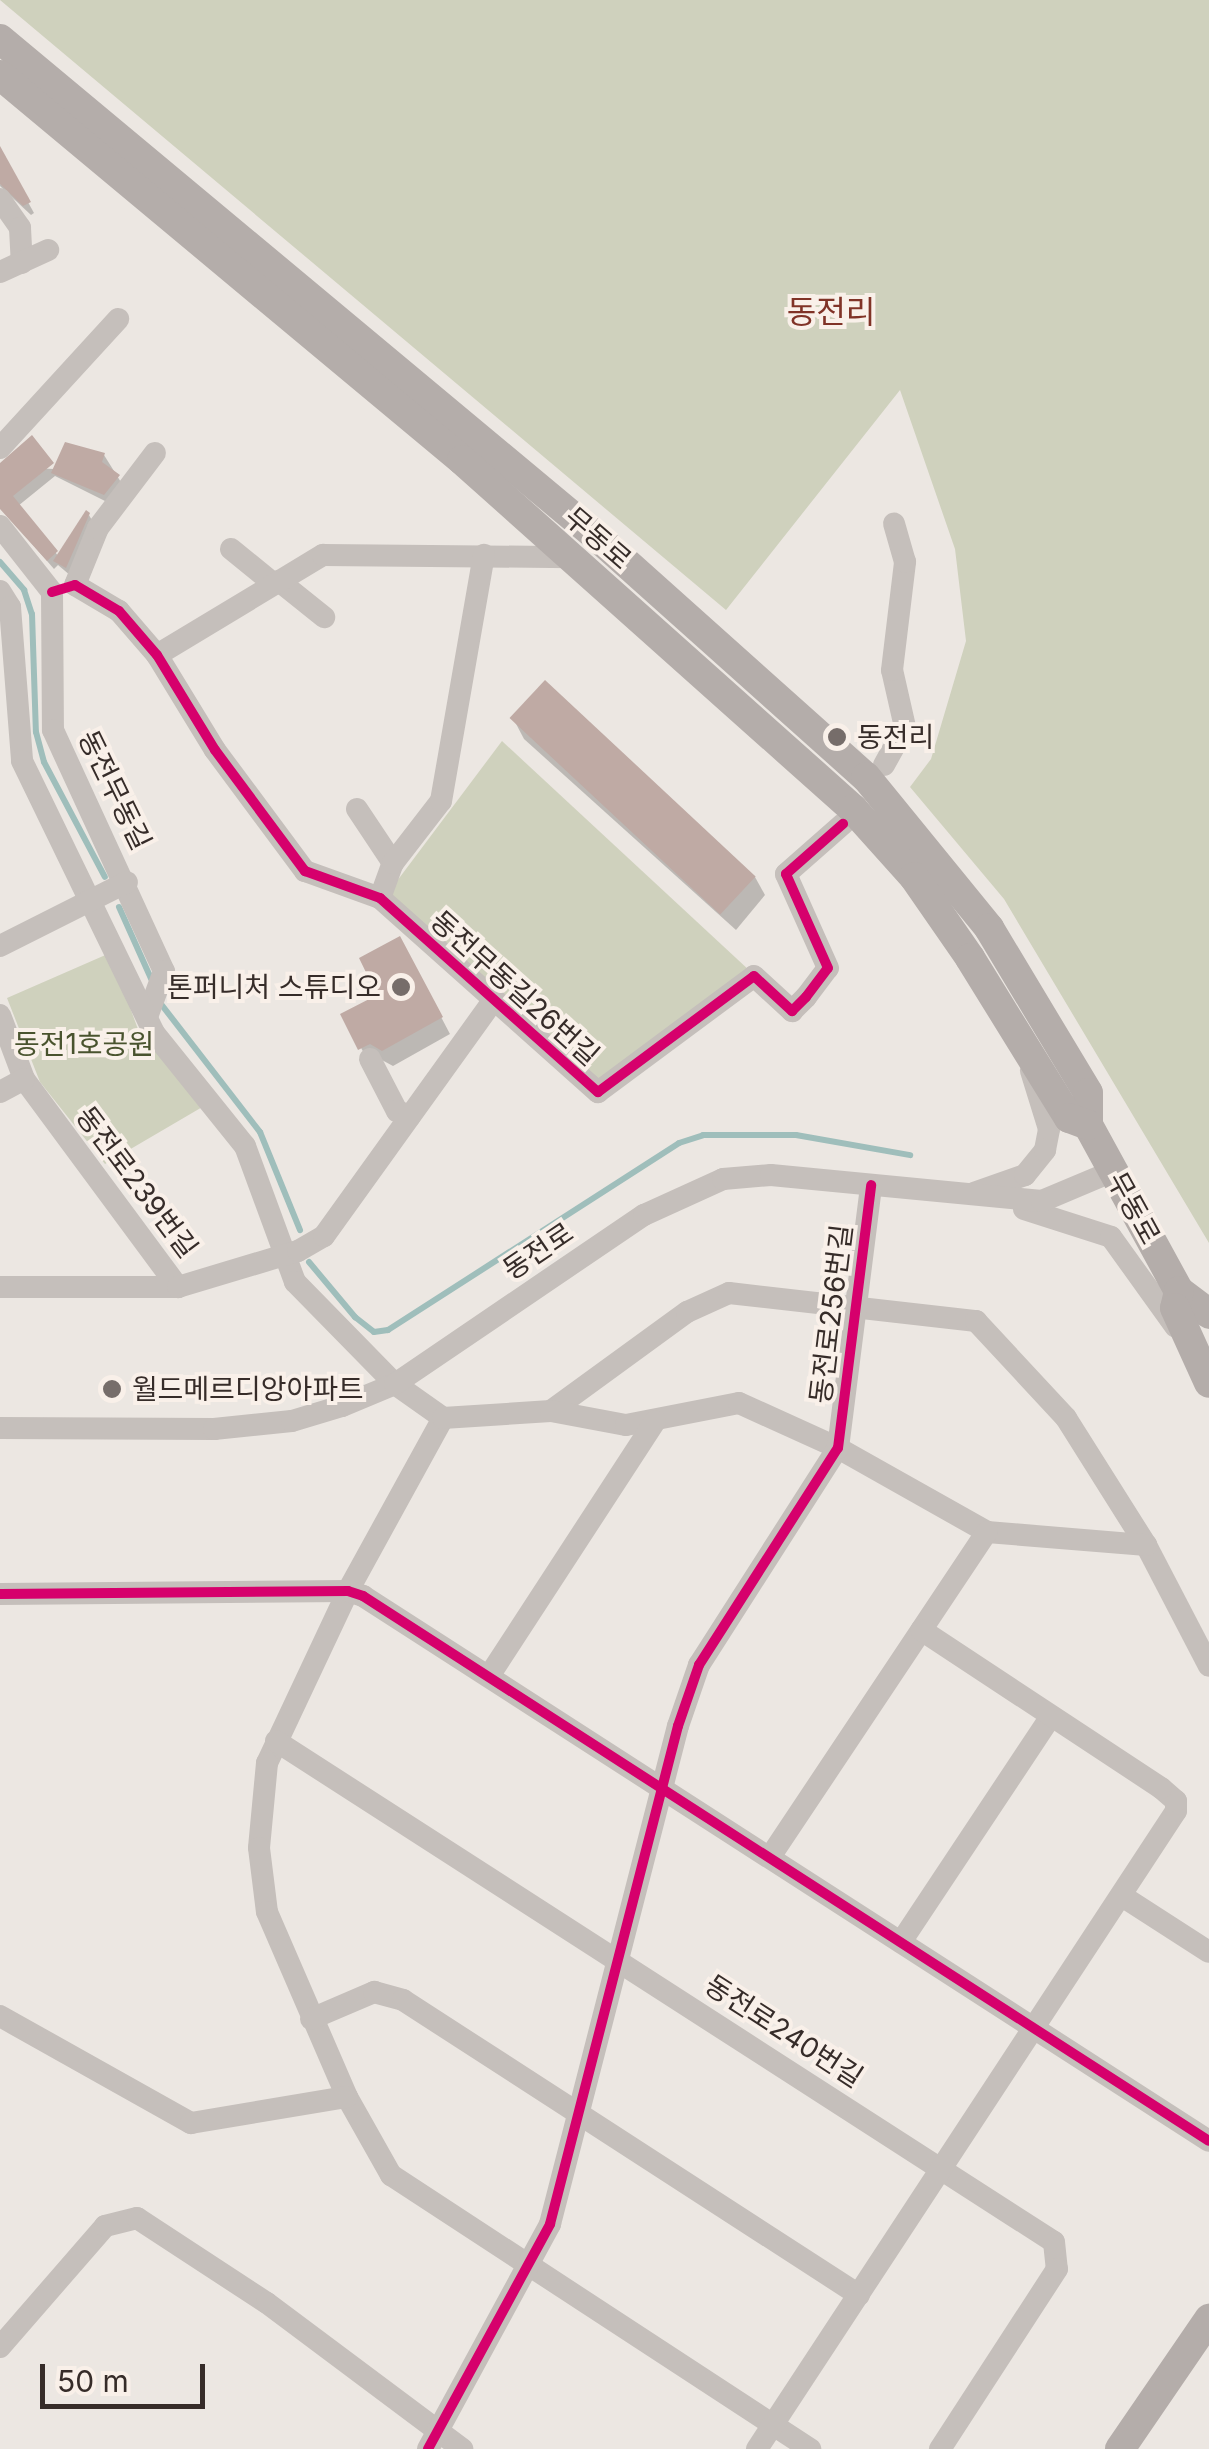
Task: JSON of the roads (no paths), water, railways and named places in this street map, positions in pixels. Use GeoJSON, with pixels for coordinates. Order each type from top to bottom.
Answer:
{"type":"FeatureCollection","features":[{"type":"Feature","properties":{"kind":"main road","name":"무동로"},"geometry":{"type":"LineString","coordinates":[[0,38],[595,534],[866,777],[989,928],[1088,1093],[1088,1125],[1179,1291],[1196,1298],[1209,1314]]}},
{"type":"Feature","properties":{"kind":"main road","name":"무동로"},"geometry":{"type":"LineString","coordinates":[[0,74],[573,557],[853,809],[914,878],[1020,1035],[1069,1118],[1088,1125]]}},
{"type":"Feature","properties":{"kind":"main road","name":"무동로"},"geometry":{"type":"LineString","coordinates":[[1179,1291],[1176,1308],[1189,1347],[1209,1383]]}},
{"type":"Feature","properties":{"kind":"main road"},"geometry":{"type":"LineString","coordinates":[[1120,2449],[1209,2319]]}},
{"type":"Feature","properties":{"kind":"street"},"geometry":{"type":"LineString","coordinates":[[0,198],[20,228],[22,263]]}},
{"type":"Feature","properties":{"kind":"street"},"geometry":{"type":"LineString","coordinates":[[0,272],[48,250]]}},
{"type":"Feature","properties":{"kind":"street"},"geometry":{"type":"LineString","coordinates":[[0,448],[118,320]]}},
{"type":"Feature","properties":{"kind":"street"},"geometry":{"type":"LineString","coordinates":[[0,526],[52,592],[76,585],[98,528],[155,453]]}},
{"type":"Feature","properties":{"kind":"street"},"geometry":{"type":"LineString","coordinates":[[884,765],[905,727],[892,670],[904,562],[894,524]]}},
{"type":"Feature","properties":{"kind":"street"},"geometry":{"type":"LineString","coordinates":[[231,549],[324,618]]}},
{"type":"Feature","properties":{"kind":"street"},"geometry":{"type":"LineString","coordinates":[[156,654],[323,554],[573,557]]}},
{"type":"Feature","properties":{"kind":"street"},"geometry":{"type":"LineString","coordinates":[[380,898],[393,863],[442,801],[484,555]]}},
{"type":"Feature","properties":{"kind":"street","name":"동전무동길26번길"},"geometry":{"type":"LineString","coordinates":[[76,585],[118,610],[156,654],[289,854],[305,870],[380,898],[598,1092],[754,976],[792,1011],[828,968],[786,874],[843,824]]}},
{"type":"Feature","properties":{"kind":"street"},"geometry":{"type":"LineString","coordinates":[[0,592],[10,607],[22,761],[150,1025],[246,1146],[284,1258],[313,1304],[395,1384],[443,1418],[551,1411],[594,1422],[654,1421],[739,1403],[838,1448],[987,1532],[1146,1545]]}},
{"type":"Feature","properties":{"kind":"street","name":"동전무동길"},"geometry":{"type":"LineString","coordinates":[[52,592],[53,730],[65,767],[127,882],[164,971],[150,1025]]}},
{"type":"Feature","properties":{"kind":"street"},"geometry":{"type":"LineString","coordinates":[[357,810],[393,863]]}},
{"type":"Feature","properties":{"kind":"street"},"geometry":{"type":"LineString","coordinates":[[0,946],[127,882]]}},
{"type":"Feature","properties":{"kind":"street"},"geometry":{"type":"LineString","coordinates":[[284,1258],[324,1236],[494,999]]}},
{"type":"Feature","properties":{"kind":"street","name":"동전로239번길"},"geometry":{"type":"LineString","coordinates":[[0,1015],[24,1079],[178,1288],[284,1258]]}},
{"type":"Feature","properties":{"kind":"street"},"geometry":{"type":"LineString","coordinates":[[962,1196],[1024,1174],[1045,1150],[1049,1129],[1020,1035]]}},
{"type":"Feature","properties":{"kind":"street"},"geometry":{"type":"LineString","coordinates":[[370,1059],[397,1111],[410,1116]]}},
{"type":"Feature","properties":{"kind":"street"},"geometry":{"type":"LineString","coordinates":[[0,1092],[24,1079]]}},
{"type":"Feature","properties":{"kind":"street","name":"동전로"},"geometry":{"type":"LineString","coordinates":[[0,1428],[214,1428],[292,1420],[395,1384],[686,1191],[747,1174],[1042,1201],[1113,1171]]}},
{"type":"Feature","properties":{"kind":"street","name":"동전로256번길"},"geometry":{"type":"LineString","coordinates":[[838,1448],[852,1304],[871,1185]]}},
{"type":"Feature","properties":{"kind":"street"},"geometry":{"type":"LineString","coordinates":[[962,1196],[1071,1219],[1112,1237],[1189,1347]]}},
{"type":"Feature","properties":{"kind":"street"},"geometry":{"type":"LineString","coordinates":[[0,1287],[178,1288]]}},
{"type":"Feature","properties":{"kind":"street"},"geometry":{"type":"LineString","coordinates":[[551,1411],[710,1299],[748,1293],[976,1321],[994,1334],[1066,1418],[1146,1545],[1209,1666]]}},
{"type":"Feature","properties":{"kind":"street"},"geometry":{"type":"LineString","coordinates":[[443,1418],[348,1590],[276,1742],[260,1798],[262,1877],[268,1912],[347,2097],[391,2175],[810,2449]]}},
{"type":"Feature","properties":{"kind":"street"},"geometry":{"type":"LineString","coordinates":[[489,1676],[654,1421]]}},
{"type":"Feature","properties":{"kind":"street"},"geometry":{"type":"LineString","coordinates":[[433,2440],[531,2267],[550,2224],[662,1788],[700,1665],[838,1448]]}},
{"type":"Feature","properties":{"kind":"street"},"geometry":{"type":"LineString","coordinates":[[770,1857],[987,1532]]}},
{"type":"Feature","properties":{"kind":"street"},"geometry":{"type":"LineString","coordinates":[[0,1594],[348,1590],[387,1608],[1209,2141]]}},
{"type":"Feature","properties":{"kind":"street"},"geometry":{"type":"LineString","coordinates":[[757,2449],[1173,1820],[1176,1802],[921,1630]]}},
{"type":"Feature","properties":{"kind":"street"},"geometry":{"type":"LineString","coordinates":[[901,1942],[1052,1716]]}},
{"type":"Feature","properties":{"kind":"street","name":"동전로240번길"},"geometry":{"type":"LineString","coordinates":[[276,1742],[1045,2235],[1060,2260],[940,2449]]}},
{"type":"Feature","properties":{"kind":"street"},"geometry":{"type":"LineString","coordinates":[[1122,1896],[1209,1952]]}},
{"type":"Feature","properties":{"kind":"street"},"geometry":{"type":"LineString","coordinates":[[312,2019],[386,1992],[859,2295]]}},
{"type":"Feature","properties":{"kind":"street"},"geometry":{"type":"LineString","coordinates":[[0,2016],[191,2123],[347,2097]]}},
{"type":"Feature","properties":{"kind":"street"},"geometry":{"type":"LineString","coordinates":[[0,2347],[106,2226],[137,2218],[267,2303],[433,2440],[462,2449]]}},
{"type":"Feature","properties":{"kind":"waterway"},"geometry":{"type":"LineString","coordinates":[[0,562],[24,590],[32,614],[36,732],[44,762],[105,877]]}},
{"type":"Feature","properties":{"kind":"waterway"},"geometry":{"type":"LineString","coordinates":[[119,907],[153,983]]}},
{"type":"Feature","properties":{"kind":"waterway"},"geometry":{"type":"LineString","coordinates":[[161,1004],[260,1132],[300,1230]]}},
{"type":"Feature","properties":{"kind":"waterway"},"geometry":{"type":"LineString","coordinates":[[309,1262],[355,1317],[374,1332],[388,1330],[679,1143],[703,1135],[796,1135],[910,1155]]}},
{"type":"Feature","properties":{"kind":"place","name":"동전리"},"geometry":{"type":"Point","coordinates":[837,737]}},
{"type":"Feature","properties":{"kind":"place","name":"톤퍼니처 스튜디오"},"geometry":{"type":"Point","coordinates":[401,987]}},
{"type":"Feature","properties":{"kind":"place","name":"월드메르디앙아파트"},"geometry":{"type":"Point","coordinates":[112,1389]}},
{"type":"Feature","properties":{"kind":"district","name":"동전리"},"geometry":{"type":"Point","coordinates":[831,312]}},
{"type":"Feature","properties":{"kind":"park label","name":"동전1호공원"},"geometry":{"type":"Point","coordinates":[84,1044]}}]}
